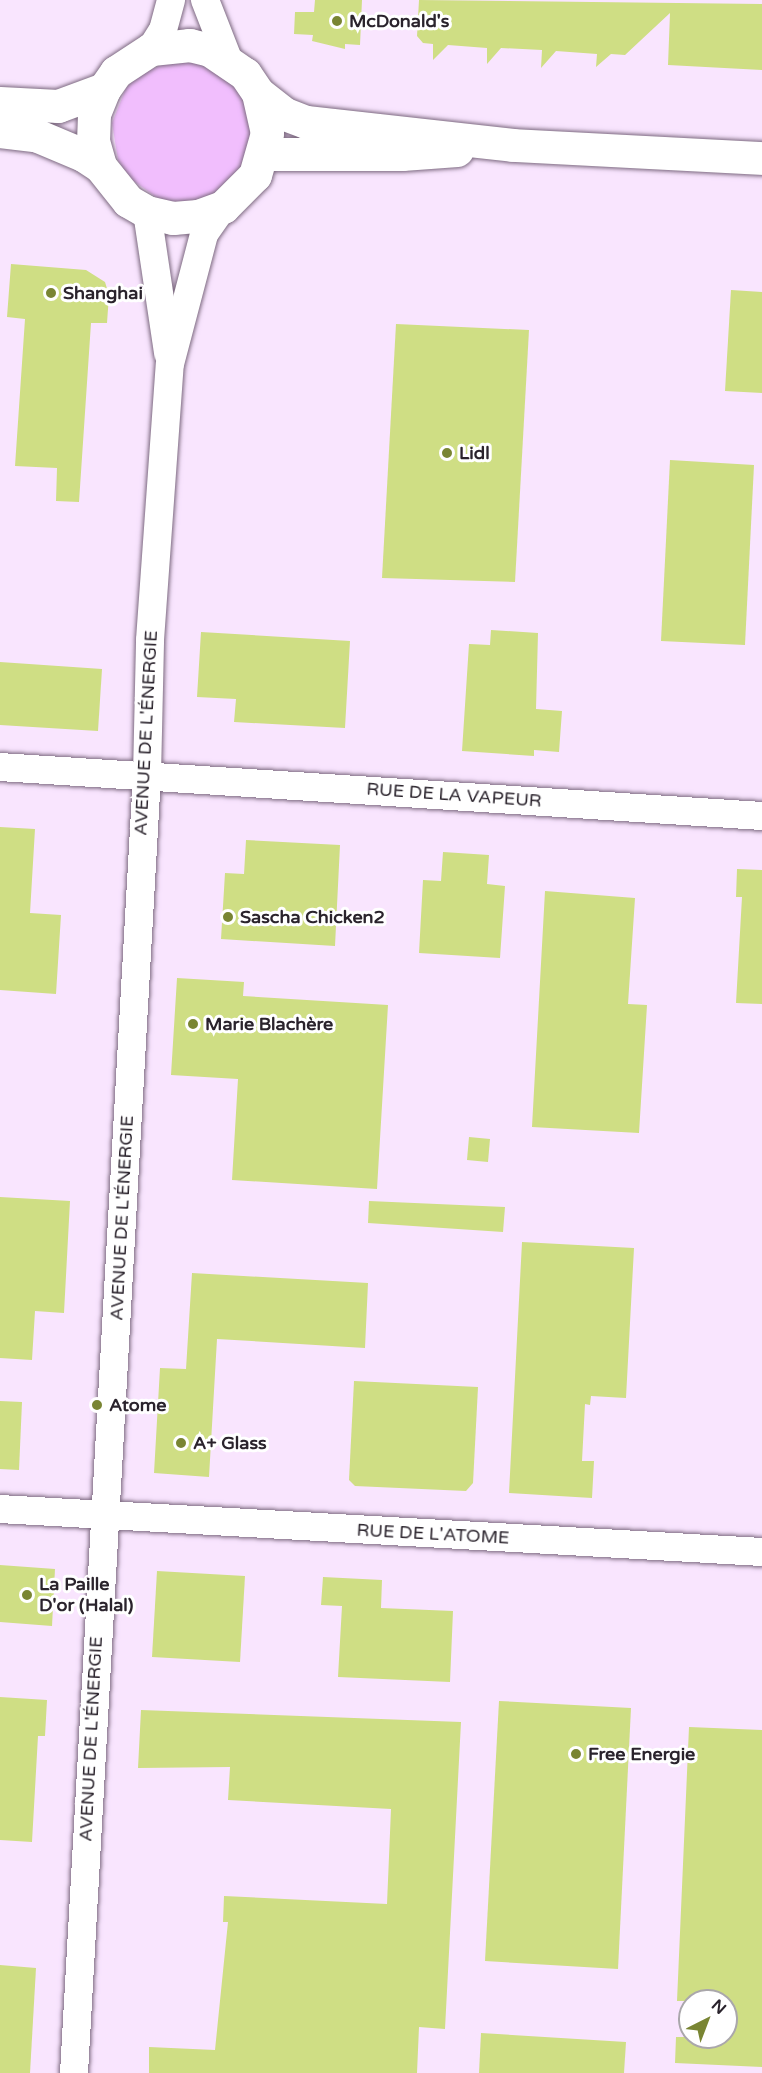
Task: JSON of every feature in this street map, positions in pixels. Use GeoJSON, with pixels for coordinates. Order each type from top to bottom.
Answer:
{"type":"FeatureCollection","features":[{"type":"Feature","properties":{"kind":"main road"},"geometry":{"type":"LineString","coordinates":[[258,93],[267,133],[264,154],[241,193],[223,207],[198,216],[147,212],[112,185],[100,166],[93,141],[94,114],[104,89],[116,72],[151,49],[190,45],[228,59],[258,93],[285,114],[306,122],[513,145],[762,158]]}},
{"type":"Feature","properties":{"kind":"main road"},"geometry":{"type":"LineString","coordinates":[[0,104],[58,105],[104,89]]}},
{"type":"Feature","properties":{"kind":"main road"},"geometry":{"type":"LineString","coordinates":[[0,131],[52,141],[100,166]]}},
{"type":"Feature","properties":{"kind":"main road"},"geometry":{"type":"LineString","coordinates":[[264,154],[402,154],[513,145]]}},
{"type":"Feature","properties":{"kind":"street"},"geometry":{"type":"LineString","coordinates":[[151,49],[163,30],[171,0]]}},
{"type":"Feature","properties":{"kind":"street"},"geometry":{"type":"LineString","coordinates":[[206,0],[228,59]]}},
{"type":"Feature","properties":{"kind":"street","name":"AVENUE DE L'ÉNERGIE"},"geometry":{"type":"LineString","coordinates":[[74,2073],[103,1515],[147,775],[150,640],[170,364],[204,234],[223,207]]}},
{"type":"Feature","properties":{"kind":"street","name":"AVENUE DE L'ÉNERGIE"},"geometry":{"type":"LineString","coordinates":[[147,212],[170,364]]}},
{"type":"Feature","properties":{"kind":"street","name":"RUE DE LA VAPEUR"},"geometry":{"type":"LineString","coordinates":[[0,767],[762,816]]}},
{"type":"Feature","properties":{"kind":"street","name":"RUE DE L'ATOME"},"geometry":{"type":"LineString","coordinates":[[0,1509],[762,1552]]}},
{"type":"Feature","properties":{"kind":"shaded area"},"geometry":{"type":"Polygon","coordinates":[[[0,0],[762,0],[762,2073],[0,2073],[0,0]]]}},
{"type":"Feature","properties":{"kind":"shaded area"},"geometry":{"type":"Polygon","coordinates":[[[173,60],[210,64],[251,102],[252,157],[214,198],[177,204],[159,199],[128,177],[118,160],[112,123],[126,88],[139,75],[173,60]]]}},
{"type":"Feature","properties":{"kind":"building","name":"McDonald's"},"geometry":{"type":"Polygon","coordinates":[[[315,0],[362,0],[360,45],[345,44],[345,49],[312,41],[313,35],[294,34],[295,12],[314,12],[315,0]]]}},
{"type":"Feature","properties":{"kind":"building"},"geometry":{"type":"Polygon","coordinates":[[[419,0],[762,4],[762,70],[668,65],[670,13],[625,55],[611,54],[596,67],[597,54],[556,51],[541,68],[542,50],[501,48],[487,64],[487,48],[448,45],[433,60],[433,44],[423,43],[417,36],[419,0]]]}},
{"type":"Feature","properties":{"kind":"building"},"geometry":{"type":"Polygon","coordinates":[[[11,264],[86,270],[105,282],[109,295],[107,323],[91,323],[79,502],[56,501],[57,468],[15,466],[25,319],[7,317],[11,264]]]}},
{"type":"Feature","properties":{"kind":"building"},"geometry":{"type":"Polygon","coordinates":[[[731,290],[762,292],[762,393],[725,391],[731,290]]]}},
{"type":"Feature","properties":{"kind":"building"},"geometry":{"type":"Polygon","coordinates":[[[396,324],[529,330],[515,582],[382,578],[396,324]]]}},
{"type":"Feature","properties":{"kind":"building"},"geometry":{"type":"Polygon","coordinates":[[[670,460],[754,465],[745,645],[661,641],[670,460]]]}},
{"type":"Feature","properties":{"kind":"building"},"geometry":{"type":"Polygon","coordinates":[[[491,630],[538,633],[536,709],[562,711],[559,752],[534,750],[534,756],[462,751],[469,644],[490,645],[491,630]]]}},
{"type":"Feature","properties":{"kind":"building"},"geometry":{"type":"Polygon","coordinates":[[[201,632],[350,641],[345,728],[234,722],[236,699],[197,697],[201,632]]]}},
{"type":"Feature","properties":{"kind":"building"},"geometry":{"type":"Polygon","coordinates":[[[0,662],[102,669],[98,731],[0,725],[0,662]]]}},
{"type":"Feature","properties":{"kind":"building"},"geometry":{"type":"Polygon","coordinates":[[[0,827],[35,829],[30,913],[61,915],[56,994],[0,990],[0,827]]]}},
{"type":"Feature","properties":{"kind":"building"},"geometry":{"type":"Polygon","coordinates":[[[246,840],[340,845],[335,946],[221,939],[225,873],[244,874],[246,840]]]}},
{"type":"Feature","properties":{"kind":"building"},"geometry":{"type":"Polygon","coordinates":[[[443,852],[489,855],[487,884],[505,886],[500,958],[419,953],[423,880],[441,881],[443,852]]]}},
{"type":"Feature","properties":{"kind":"building"},"geometry":{"type":"Polygon","coordinates":[[[737,869],[762,870],[762,1004],[736,1003],[742,897],[736,897],[737,869]]]}},
{"type":"Feature","properties":{"kind":"building"},"geometry":{"type":"Polygon","coordinates":[[[545,891],[635,898],[628,1004],[647,1005],[639,1133],[532,1127],[545,891]]]}},
{"type":"Feature","properties":{"kind":"building"},"geometry":{"type":"Polygon","coordinates":[[[177,978],[244,982],[243,996],[388,1005],[377,1189],[232,1180],[238,1079],[171,1075],[177,978]]]}},
{"type":"Feature","properties":{"kind":"building"},"geometry":{"type":"Polygon","coordinates":[[[469,1137],[490,1139],[488,1162],[467,1160],[469,1137]]]}},
{"type":"Feature","properties":{"kind":"building"},"geometry":{"type":"Polygon","coordinates":[[[0,1197],[70,1201],[64,1313],[35,1311],[32,1360],[0,1358],[0,1197]]]}},
{"type":"Feature","properties":{"kind":"building"},"geometry":{"type":"Polygon","coordinates":[[[369,1201],[505,1207],[503,1232],[368,1223],[369,1201]]]}},
{"type":"Feature","properties":{"kind":"building"},"geometry":{"type":"Polygon","coordinates":[[[522,1242],[634,1248],[626,1398],[591,1396],[590,1405],[585,1404],[582,1461],[594,1461],[592,1498],[509,1493],[522,1242]]]}},
{"type":"Feature","properties":{"kind":"building"},"geometry":{"type":"Polygon","coordinates":[[[192,1273],[368,1283],[365,1348],[217,1339],[209,1477],[154,1473],[160,1368],[186,1369],[192,1273]]]}},
{"type":"Feature","properties":{"kind":"building"},"geometry":{"type":"Polygon","coordinates":[[[354,1381],[478,1387],[473,1483],[466,1491],[355,1486],[349,1480],[354,1381]]]}},
{"type":"Feature","properties":{"kind":"building"},"geometry":{"type":"Polygon","coordinates":[[[0,1401],[22,1402],[19,1470],[0,1469],[0,1401]]]}},
{"type":"Feature","properties":{"kind":"building","name":"La Paille D'or (Halal)"},"geometry":{"type":"Polygon","coordinates":[[[0,1565],[55,1569],[52,1626],[0,1622],[0,1565]]]}},
{"type":"Feature","properties":{"kind":"building"},"geometry":{"type":"Polygon","coordinates":[[[157,1571],[245,1576],[240,1662],[152,1657],[157,1571]]]}},
{"type":"Feature","properties":{"kind":"building"},"geometry":{"type":"Polygon","coordinates":[[[323,1577],[382,1580],[381,1608],[453,1611],[450,1682],[338,1677],[342,1606],[321,1605],[323,1577]]]}},
{"type":"Feature","properties":{"kind":"building"},"geometry":{"type":"Polygon","coordinates":[[[0,1697],[47,1700],[45,1736],[38,1736],[32,1842],[0,1840],[0,1697]]]}},
{"type":"Feature","properties":{"kind":"building"},"geometry":{"type":"Polygon","coordinates":[[[499,1701],[631,1708],[618,1969],[485,1961],[499,1701]]]}},
{"type":"Feature","properties":{"kind":"building"},"geometry":{"type":"Polygon","coordinates":[[[141,1710],[461,1722],[445,2029],[419,2027],[417,2073],[149,2073],[149,2047],[215,2050],[228,1922],[223,1922],[224,1896],[387,1904],[391,1809],[228,1800],[230,1767],[138,1768],[141,1710]]]}},
{"type":"Feature","properties":{"kind":"building"},"geometry":{"type":"Polygon","coordinates":[[[689,1727],[762,1730],[762,2067],[675,2063],[676,2037],[678,2037],[678,2049],[738,2049],[738,1989],[678,1989],[677,2001],[689,1727]]]}},
{"type":"Feature","properties":{"kind":"building"},"geometry":{"type":"Polygon","coordinates":[[[0,1965],[36,1968],[30,2073],[0,2073],[0,1965]]]}},
{"type":"Feature","properties":{"kind":"building"},"geometry":{"type":"Polygon","coordinates":[[[481,2033],[626,2042],[624,2073],[479,2073],[481,2033]]]}},
{"type":"Feature","properties":{"kind":"place","name":"McDonald's"},"geometry":{"type":"Point","coordinates":[337,21]}},
{"type":"Feature","properties":{"kind":"place","name":"Shanghai"},"geometry":{"type":"Point","coordinates":[51,293]}},
{"type":"Feature","properties":{"kind":"place","name":"Lidl"},"geometry":{"type":"Point","coordinates":[447,453]}},
{"type":"Feature","properties":{"kind":"place","name":"Sascha Chicken2"},"geometry":{"type":"Point","coordinates":[228,917]}},
{"type":"Feature","properties":{"kind":"place","name":"Marie Blachère"},"geometry":{"type":"Point","coordinates":[193,1024]}},
{"type":"Feature","properties":{"kind":"place","name":"Atome"},"geometry":{"type":"Point","coordinates":[97,1405]}},
{"type":"Feature","properties":{"kind":"place","name":"A+ Glass"},"geometry":{"type":"Point","coordinates":[181,1443]}},
{"type":"Feature","properties":{"kind":"place","name":"La Paille D'or (Halal)"},"geometry":{"type":"Point","coordinates":[27,1595]}},
{"type":"Feature","properties":{"kind":"place","name":"Free Energie"},"geometry":{"type":"Point","coordinates":[576,1754]}}]}
